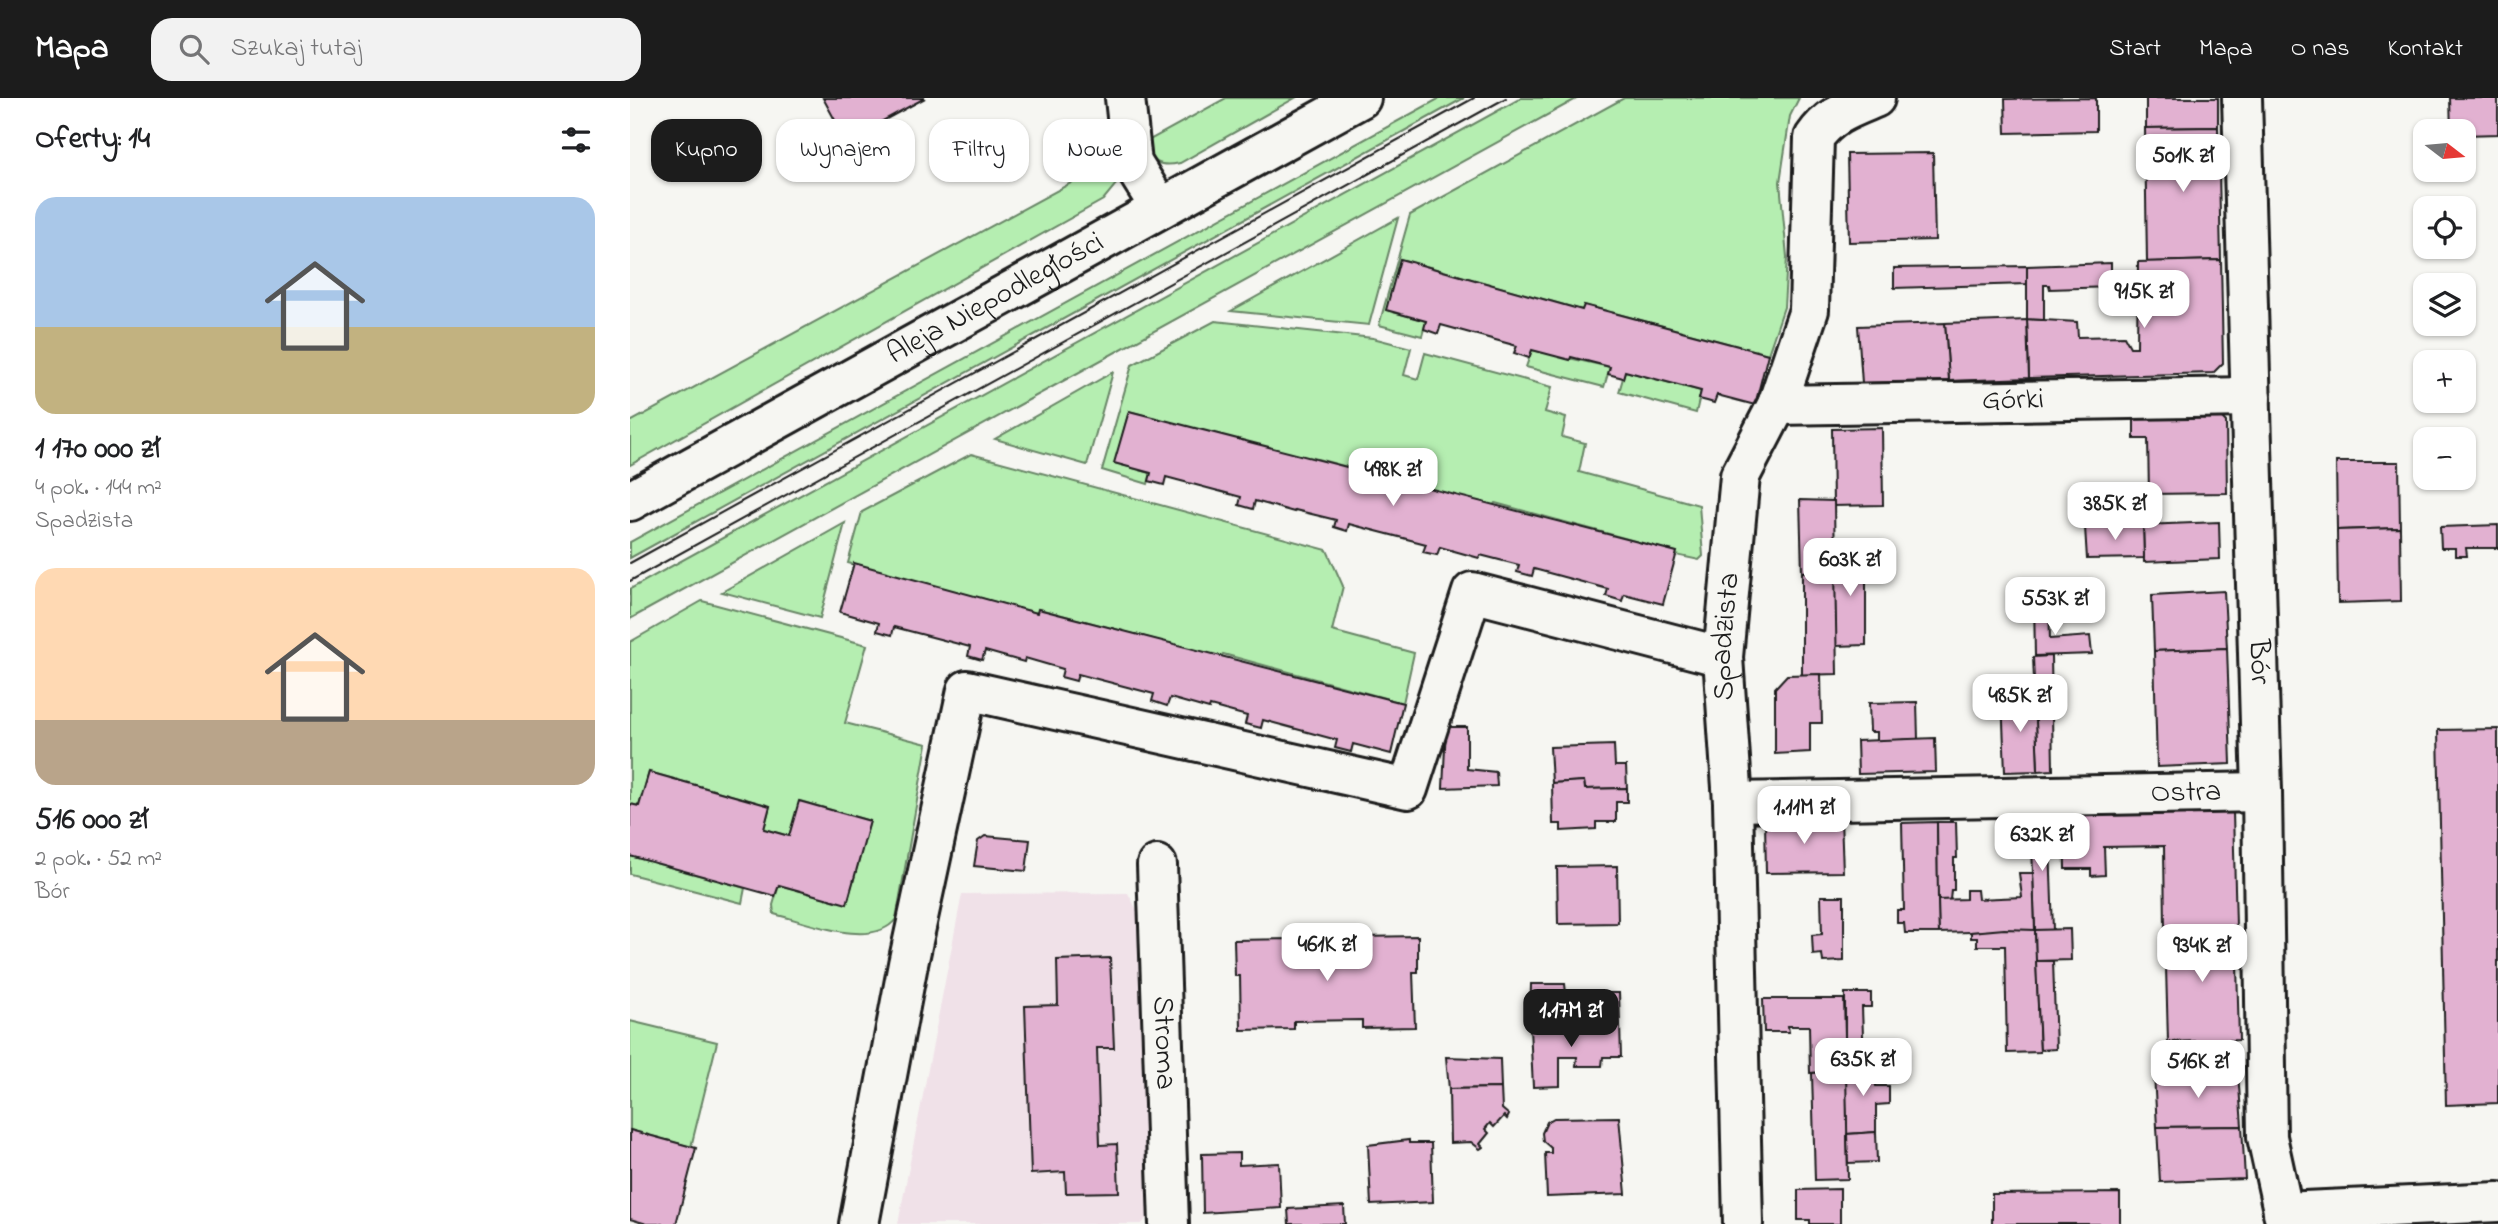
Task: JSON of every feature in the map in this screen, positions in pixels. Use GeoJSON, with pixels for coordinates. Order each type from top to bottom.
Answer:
{"type":"FeatureCollection","features":[{"type":"Feature","properties":{"kind":"street"},"geometry":{"type":"LineString","coordinates":[[1125,98],[1126,137],[1132,163],[1160,208]]}},
{"type":"Feature","properties":{"kind":"street","name":"Aleja Niepodległości"},"geometry":{"type":"LineString","coordinates":[[630,501],[1361,98]]}},
{"type":"Feature","properties":{"kind":"street","name":"Spadzista"},"geometry":{"type":"LineString","coordinates":[[1743,1224],[1733,802],[1723,657],[1740,476],[1777,405],[1809,310],[1814,138],[1823,124],[1837,114],[1875,98]]}},
{"type":"Feature","properties":{"kind":"street","name":"Bór"},"geometry":{"type":"LineString","coordinates":[[2242,98],[2262,792],[2267,1137],[2284,1218]]}},
{"type":"Feature","properties":{"kind":"street","name":"Górki"},"geometry":{"type":"LineString","coordinates":[[1777,405],[2251,397]]}},
{"type":"Feature","properties":{"kind":"street"},"geometry":{"type":"LineString","coordinates":[[859,1224],[908,964],[967,690],[1408,789],[1472,592],[1723,657]]}},
{"type":"Feature","properties":{"kind":"street","name":"Ostra"},"geometry":{"type":"LineString","coordinates":[[1733,802],[2262,792]]}},
{"type":"Feature","properties":{"kind":"street","name":"Stroma"},"geometry":{"type":"LineString","coordinates":[[1157,864],[1169,1224]]}},
{"type":"Feature","properties":{"kind":"street"},"geometry":{"type":"LineString","coordinates":[[2284,1218],[2498,1202]]}},
{"type":"Feature","properties":{"kind":"shaded area"},"geometry":{"type":"Polygon","coordinates":[[[1128,893],[1141,918],[1148,1216],[1142,1224],[898,1224],[962,894],[1128,893]]]}},
{"type":"Feature","properties":{"kind":"green space"},"geometry":{"type":"Polygon","coordinates":[[[1226,98],[1295,98],[1180,163],[1166,165],[1157,162],[1147,152],[1147,141],[1226,98]]]}},
{"type":"Feature","properties":{"kind":"green space"},"geometry":{"type":"Polygon","coordinates":[[[1440,98],[1464,98],[630,558],[630,542],[1440,98]]]}},
{"type":"Feature","properties":{"kind":"green space"},"geometry":{"type":"Polygon","coordinates":[[[1521,98],[1578,98],[630,619],[630,589],[1521,98]]]}},
{"type":"Feature","properties":{"kind":"green space"},"geometry":{"type":"Polygon","coordinates":[[[1624,98],[1799,98],[1790,116],[1780,182],[1787,257],[1784,307],[1768,354],[1584,305],[1582,310],[1401,259],[1387,310],[1426,321],[1422,336],[1379,325],[1410,215],[1624,98]]]}},
{"type":"Feature","properties":{"kind":"green space"},"geometry":{"type":"Polygon","coordinates":[[[1073,182],[1117,182],[1103,200],[630,465],[630,422],[1073,182]]]}},
{"type":"Feature","properties":{"kind":"green space"},"geometry":{"type":"Polygon","coordinates":[[[1398,218],[1369,325],[1231,311],[1398,218]]]}},
{"type":"Feature","properties":{"kind":"green space"},"geometry":{"type":"Polygon","coordinates":[[[1215,321],[1373,338],[1411,348],[1404,375],[1418,379],[1425,353],[1552,387],[1545,412],[1566,418],[1562,437],[1585,443],[1579,472],[1699,505],[1703,556],[1699,560],[1676,555],[1676,552],[1495,503],[1493,506],[1310,457],[1309,460],[1129,411],[1115,463],[1151,473],[1148,484],[1102,470],[1132,365],[1215,321]]]}},
{"type":"Feature","properties":{"kind":"green space"},"geometry":{"type":"Polygon","coordinates":[[[1532,350],[1610,367],[1604,387],[1526,367],[1532,350]]]}},
{"type":"Feature","properties":{"kind":"green space"},"geometry":{"type":"Polygon","coordinates":[[[1625,371],[1701,391],[1696,413],[1619,392],[1625,371]]]}},
{"type":"Feature","properties":{"kind":"green space"},"geometry":{"type":"Polygon","coordinates":[[[1113,372],[1087,465],[995,439],[1113,372]]]}},
{"type":"Feature","properties":{"kind":"green space"},"geometry":{"type":"Polygon","coordinates":[[[971,454],[1327,550],[1343,586],[1332,631],[1414,653],[1403,703],[1223,654],[1221,657],[1039,609],[1037,613],[848,563],[862,512],[971,454]]]}},
{"type":"Feature","properties":{"kind":"green space"},"geometry":{"type":"Polygon","coordinates":[[[845,523],[820,618],[722,592],[845,523]]]}},
{"type":"Feature","properties":{"kind":"green space"},"geometry":{"type":"Polygon","coordinates":[[[702,601],[867,645],[845,723],[927,744],[896,919],[885,928],[856,933],[838,931],[774,914],[773,905],[779,885],[847,903],[870,821],[800,801],[789,836],[764,829],[770,806],[649,772],[639,806],[630,804],[630,642],[702,601]]]}},
{"type":"Feature","properties":{"kind":"green space"},"geometry":{"type":"Polygon","coordinates":[[[630,856],[745,888],[742,903],[630,874],[630,856]]]}},
{"type":"Feature","properties":{"kind":"green space"},"geometry":{"type":"Polygon","coordinates":[[[630,1021],[717,1042],[691,1147],[630,1130],[630,1021]]]}},
{"type":"Feature","properties":{"kind":"building"},"geometry":{"type":"Polygon","coordinates":[[[823,98],[925,98],[886,119],[834,119],[823,98]]]}},
{"type":"Feature","properties":{"kind":"building"},"geometry":{"type":"Polygon","coordinates":[[[2096,98],[2096,131],[2006,133],[2005,99],[2096,98]]]}},
{"type":"Feature","properties":{"kind":"building"},"geometry":{"type":"Polygon","coordinates":[[[2146,98],[2218,98],[2218,127],[2146,128],[2146,98]]]}},
{"type":"Feature","properties":{"kind":"building"},"geometry":{"type":"Polygon","coordinates":[[[2450,98],[2498,98],[2498,134],[2476,135],[2476,119],[2451,119],[2450,98]]]}},
{"type":"Feature","properties":{"kind":"building"},"geometry":{"type":"Polygon","coordinates":[[[2218,127],[2221,260],[2147,262],[2145,128],[2218,127]]]}},
{"type":"Feature","properties":{"kind":"building"},"geometry":{"type":"Polygon","coordinates":[[[1933,153],[1935,240],[1849,242],[1847,154],[1933,153]]]}},
{"type":"Feature","properties":{"kind":"building"},"geometry":{"type":"Polygon","coordinates":[[[1400,259],[1582,310],[1584,305],[1768,354],[1755,405],[1717,395],[1714,403],[1699,399],[1701,391],[1625,371],[1623,378],[1608,374],[1610,367],[1571,357],[1570,360],[1532,350],[1529,358],[1514,353],[1517,346],[1441,325],[1438,334],[1424,329],[1426,321],[1386,310],[1400,259]]]}},
{"type":"Feature","properties":{"kind":"building"},"geometry":{"type":"Polygon","coordinates":[[[2221,260],[2223,363],[2213,373],[2029,378],[2027,319],[2077,322],[2078,337],[2124,336],[2130,347],[2137,347],[2138,262],[2221,260]]]}},
{"type":"Feature","properties":{"kind":"building"},"geometry":{"type":"Polygon","coordinates":[[[2111,263],[2111,287],[2050,289],[2049,285],[2044,285],[2044,320],[2027,319],[2027,266],[2111,263]]]}},
{"type":"Feature","properties":{"kind":"building"},"geometry":{"type":"Polygon","coordinates":[[[2027,266],[2027,284],[1894,288],[1894,268],[2027,266]]]}},
{"type":"Feature","properties":{"kind":"building"},"geometry":{"type":"Polygon","coordinates":[[[2027,320],[2029,378],[1949,381],[1945,323],[2027,320]]]}},
{"type":"Feature","properties":{"kind":"building"},"geometry":{"type":"Polygon","coordinates":[[[1945,323],[1949,381],[1862,383],[1858,326],[1945,323]]]}},
{"type":"Feature","properties":{"kind":"building"},"geometry":{"type":"Polygon","coordinates":[[[1129,411],[1677,552],[1663,604],[1624,594],[1622,601],[1606,596],[1608,589],[1534,569],[1532,576],[1517,572],[1519,565],[1480,555],[1479,558],[1440,547],[1437,555],[1423,552],[1426,544],[1349,524],[1347,531],[1334,527],[1336,520],[1295,510],[1294,512],[1255,501],[1253,509],[1239,505],[1241,497],[1166,477],[1164,485],[1149,481],[1151,473],[1114,463],[1129,411]]]}},
{"type":"Feature","properties":{"kind":"building"},"geometry":{"type":"Polygon","coordinates":[[[2149,414],[2218,414],[2226,422],[2227,493],[2149,494],[2148,439],[2134,439],[2134,418],[2150,419],[2149,414]]]}},
{"type":"Feature","properties":{"kind":"building"},"geometry":{"type":"Polygon","coordinates":[[[1882,428],[1883,505],[1833,506],[1832,429],[1882,428]]]}},
{"type":"Feature","properties":{"kind":"building"},"geometry":{"type":"Polygon","coordinates":[[[2336,462],[2399,462],[2400,528],[2337,530],[2336,462]]]}},
{"type":"Feature","properties":{"kind":"building"},"geometry":{"type":"Polygon","coordinates":[[[2136,499],[2143,505],[2143,525],[2085,527],[2083,500],[2136,499]]]}},
{"type":"Feature","properties":{"kind":"building"},"geometry":{"type":"Polygon","coordinates":[[[1800,500],[1834,501],[1835,570],[1802,572],[1800,500]]]}},
{"type":"Feature","properties":{"kind":"building"},"geometry":{"type":"Polygon","coordinates":[[[2219,522],[2220,559],[2144,562],[2143,525],[2219,522]]]}},
{"type":"Feature","properties":{"kind":"building"},"geometry":{"type":"Polygon","coordinates":[[[2143,525],[2144,558],[2087,559],[2085,527],[2143,525]]]}},
{"type":"Feature","properties":{"kind":"building"},"geometry":{"type":"Polygon","coordinates":[[[2498,525],[2498,548],[2466,548],[2467,556],[2455,556],[2455,548],[2441,548],[2440,527],[2498,525]]]}},
{"type":"Feature","properties":{"kind":"building"},"geometry":{"type":"Polygon","coordinates":[[[2400,528],[2401,601],[2338,603],[2337,530],[2400,528]]]}},
{"type":"Feature","properties":{"kind":"building"},"geometry":{"type":"Polygon","coordinates":[[[1866,551],[1866,645],[1836,646],[1834,552],[1866,551]]]}},
{"type":"Feature","properties":{"kind":"building"},"geometry":{"type":"Polygon","coordinates":[[[854,563],[1037,613],[1038,609],[1403,703],[1391,754],[1353,744],[1351,752],[1335,748],[1337,740],[1263,720],[1261,728],[1245,724],[1247,716],[1210,706],[1209,709],[1170,698],[1167,706],[1152,701],[1154,694],[1078,674],[1076,681],[1061,677],[1063,669],[1025,658],[1024,662],[985,651],[982,660],[968,656],[970,647],[894,627],[892,635],[877,631],[879,623],[840,612],[854,563]]]}},
{"type":"Feature","properties":{"kind":"building"},"geometry":{"type":"Polygon","coordinates":[[[1835,570],[1837,674],[1802,675],[1802,572],[1835,570]]]}},
{"type":"Feature","properties":{"kind":"building"},"geometry":{"type":"Polygon","coordinates":[[[2224,591],[2227,648],[2154,651],[2152,595],[2224,591]]]}},
{"type":"Feature","properties":{"kind":"building"},"geometry":{"type":"Polygon","coordinates":[[[2034,601],[2049,601],[2050,639],[2090,636],[2092,654],[2035,656],[2034,601]]]}},
{"type":"Feature","properties":{"kind":"building"},"geometry":{"type":"Polygon","coordinates":[[[2227,648],[2231,764],[2157,767],[2154,651],[2227,648]]]}},
{"type":"Feature","properties":{"kind":"building"},"geometry":{"type":"Polygon","coordinates":[[[2051,656],[2053,770],[2038,771],[2033,657],[2051,656]]]}},
{"type":"Feature","properties":{"kind":"building"},"geometry":{"type":"Polygon","coordinates":[[[1821,674],[1822,723],[1810,723],[1810,752],[1775,754],[1775,688],[1787,675],[1821,674]]]}},
{"type":"Feature","properties":{"kind":"building"},"geometry":{"type":"Polygon","coordinates":[[[2035,695],[2038,771],[2005,772],[2002,697],[2035,695]]]}},
{"type":"Feature","properties":{"kind":"building"},"geometry":{"type":"Polygon","coordinates":[[[1917,702],[1918,739],[1877,741],[1877,732],[1870,732],[1869,703],[1917,702]]]}},
{"type":"Feature","properties":{"kind":"building"},"geometry":{"type":"Polygon","coordinates":[[[1446,727],[1467,727],[1467,769],[1496,772],[1497,786],[1443,788],[1446,727]]]}},
{"type":"Feature","properties":{"kind":"building"},"geometry":{"type":"Polygon","coordinates":[[[2498,729],[2498,1103],[2446,1105],[2438,730],[2498,729]]]}},
{"type":"Feature","properties":{"kind":"building"},"geometry":{"type":"Polygon","coordinates":[[[1935,738],[1936,772],[1858,774],[1857,741],[1935,738]]]}},
{"type":"Feature","properties":{"kind":"building"},"geometry":{"type":"Polygon","coordinates":[[[1614,745],[1615,766],[1626,766],[1627,788],[1585,789],[1584,781],[1552,783],[1550,747],[1614,745]]]}},
{"type":"Feature","properties":{"kind":"building"},"geometry":{"type":"Polygon","coordinates":[[[649,772],[770,806],[764,829],[789,836],[799,801],[870,821],[847,904],[779,885],[775,896],[630,856],[630,804],[639,806],[649,772]]]}},
{"type":"Feature","properties":{"kind":"building"},"geometry":{"type":"Polygon","coordinates":[[[1584,781],[1585,789],[1627,788],[1627,802],[1616,802],[1616,822],[1596,822],[1596,829],[1561,831],[1561,824],[1553,824],[1552,783],[1584,781]]]}},
{"type":"Feature","properties":{"kind":"building"},"geometry":{"type":"Polygon","coordinates":[[[2233,812],[2236,926],[2165,929],[2164,846],[2104,847],[2105,875],[2091,876],[2091,869],[2065,869],[2064,816],[2233,812]]]}},
{"type":"Feature","properties":{"kind":"building"},"geometry":{"type":"Polygon","coordinates":[[[2031,817],[2049,817],[2053,930],[2035,930],[2031,817]]]}},
{"type":"Feature","properties":{"kind":"building"},"geometry":{"type":"Polygon","coordinates":[[[1841,819],[1843,872],[1766,873],[1765,820],[1841,819]]]}},
{"type":"Feature","properties":{"kind":"building"},"geometry":{"type":"Polygon","coordinates":[[[1937,822],[1939,933],[1905,933],[1904,923],[1897,923],[1897,910],[1904,910],[1902,823],[1937,822]]]}},
{"type":"Feature","properties":{"kind":"building"},"geometry":{"type":"Polygon","coordinates":[[[1937,822],[1956,822],[1957,858],[1954,858],[1954,890],[1951,890],[1950,900],[1938,900],[1937,822]]]}},
{"type":"Feature","properties":{"kind":"building"},"geometry":{"type":"Polygon","coordinates":[[[985,836],[1030,840],[1026,871],[974,866],[978,841],[985,836]]]}},
{"type":"Feature","properties":{"kind":"building"},"geometry":{"type":"Polygon","coordinates":[[[1617,866],[1618,923],[1558,924],[1557,867],[1617,866]]]}},
{"type":"Feature","properties":{"kind":"building"},"geometry":{"type":"Polygon","coordinates":[[[2019,873],[2033,873],[2035,930],[1939,933],[1938,900],[1966,899],[1966,890],[1977,890],[1978,899],[2022,897],[2019,873]]]}},
{"type":"Feature","properties":{"kind":"building"},"geometry":{"type":"Polygon","coordinates":[[[1821,896],[1844,896],[1844,961],[1823,962],[1822,954],[1813,955],[1812,935],[1822,934],[1821,896]]]}},
{"type":"Feature","properties":{"kind":"building"},"geometry":{"type":"Polygon","coordinates":[[[2236,926],[2239,1040],[2168,1042],[2165,929],[2236,926]]]}},
{"type":"Feature","properties":{"kind":"building"},"geometry":{"type":"Polygon","coordinates":[[[2070,929],[2071,960],[2036,961],[2035,930],[2070,929]]]}},
{"type":"Feature","properties":{"kind":"building"},"geometry":{"type":"Polygon","coordinates":[[[2035,930],[2040,1052],[2007,1053],[2005,946],[1977,946],[1977,938],[1971,938],[1971,932],[2035,930]]]}},
{"type":"Feature","properties":{"kind":"building"},"geometry":{"type":"Polygon","coordinates":[[[1418,936],[1418,972],[1413,972],[1415,1027],[1362,1028],[1362,1020],[1294,1021],[1294,1029],[1241,1030],[1240,976],[1235,976],[1234,940],[1292,939],[1292,947],[1360,945],[1360,937],[1418,936]]]}},
{"type":"Feature","properties":{"kind":"building"},"geometry":{"type":"Polygon","coordinates":[[[1110,958],[1114,1048],[1097,1048],[1100,1145],[1117,1144],[1119,1192],[1066,1193],[1065,1172],[1031,1174],[1025,1006],[1058,1005],[1057,960],[1110,958]]]}},
{"type":"Feature","properties":{"kind":"building"},"geometry":{"type":"Polygon","coordinates":[[[2036,961],[2053,961],[2056,1049],[2040,1050],[2036,961]]]}},
{"type":"Feature","properties":{"kind":"building"},"geometry":{"type":"Polygon","coordinates":[[[1531,984],[1565,984],[1566,993],[1619,993],[1620,1024],[1530,1028],[1531,984]]]}},
{"type":"Feature","properties":{"kind":"building"},"geometry":{"type":"Polygon","coordinates":[[[1845,993],[1871,993],[1871,1007],[1862,1007],[1864,1065],[1845,1065],[1845,993]]]}},
{"type":"Feature","properties":{"kind":"building"},"geometry":{"type":"Polygon","coordinates":[[[1763,999],[1844,999],[1846,1071],[1810,1073],[1809,1026],[1788,1026],[1789,1032],[1764,1032],[1763,999]]]}},
{"type":"Feature","properties":{"kind":"building"},"geometry":{"type":"Polygon","coordinates":[[[1620,1024],[1621,1057],[1603,1057],[1602,1066],[1576,1066],[1577,1057],[1560,1057],[1560,1086],[1533,1087],[1530,1028],[1620,1024]]]}},
{"type":"Feature","properties":{"kind":"building"},"geometry":{"type":"Polygon","coordinates":[[[1446,1057],[1500,1059],[1501,1088],[1449,1089],[1446,1057]]]}},
{"type":"Feature","properties":{"kind":"building"},"geometry":{"type":"Polygon","coordinates":[[[1845,1065],[1875,1065],[1876,1086],[1889,1086],[1889,1104],[1876,1105],[1876,1132],[1847,1134],[1845,1065]]]}},
{"type":"Feature","properties":{"kind":"building"},"geometry":{"type":"Polygon","coordinates":[[[1846,1071],[1848,1179],[1815,1180],[1812,1073],[1846,1071]]]}},
{"type":"Feature","properties":{"kind":"building"},"geometry":{"type":"Polygon","coordinates":[[[2238,1073],[2242,1126],[2157,1127],[2154,1074],[2238,1073]]]}},
{"type":"Feature","properties":{"kind":"building"},"geometry":{"type":"Polygon","coordinates":[[[1501,1088],[1502,1109],[1509,1115],[1507,1119],[1504,1116],[1494,1127],[1490,1123],[1485,1129],[1489,1133],[1480,1144],[1483,1147],[1480,1149],[1471,1142],[1450,1143],[1449,1089],[1501,1088]]]}},
{"type":"Feature","properties":{"kind":"building"},"geometry":{"type":"Polygon","coordinates":[[[1619,1117],[1626,1194],[1547,1197],[1545,1153],[1551,1153],[1551,1148],[1543,1141],[1542,1133],[1547,1122],[1554,1118],[1619,1117]]]}},
{"type":"Feature","properties":{"kind":"building"},"geometry":{"type":"Polygon","coordinates":[[[2242,1126],[2245,1179],[2160,1182],[2157,1127],[2242,1126]]]}},
{"type":"Feature","properties":{"kind":"building"},"geometry":{"type":"Polygon","coordinates":[[[630,1130],[696,1148],[676,1224],[647,1224],[630,1219],[630,1130]]]}},
{"type":"Feature","properties":{"kind":"building"},"geometry":{"type":"Polygon","coordinates":[[[1876,1132],[1877,1162],[1848,1163],[1847,1134],[1876,1132]]]}},
{"type":"Feature","properties":{"kind":"building"},"geometry":{"type":"Polygon","coordinates":[[[1409,1140],[1409,1143],[1431,1143],[1433,1202],[1371,1205],[1368,1145],[1409,1140]]]}},
{"type":"Feature","properties":{"kind":"building"},"geometry":{"type":"Polygon","coordinates":[[[1239,1153],[1239,1165],[1279,1163],[1281,1208],[1203,1213],[1202,1154],[1239,1153]]]}},
{"type":"Feature","properties":{"kind":"building"},"geometry":{"type":"Polygon","coordinates":[[[1840,1189],[1840,1224],[1810,1224],[1810,1220],[1798,1220],[1798,1190],[1840,1189]]]}},
{"type":"Feature","properties":{"kind":"building"},"geometry":{"type":"Polygon","coordinates":[[[2120,1193],[2120,1224],[1992,1224],[1992,1194],[2120,1193]]]}},
{"type":"Feature","properties":{"kind":"building"},"geometry":{"type":"Polygon","coordinates":[[[1344,1206],[1345,1224],[1289,1224],[1288,1209],[1344,1206]]]}},
{"type":"Feature","properties":{"kind":"tram line"},"geometry":{"type":"LineString","coordinates":[[630,563],[1474,98]]}},
{"type":"Feature","properties":{"kind":"tram line"},"geometry":{"type":"LineString","coordinates":[[630,581],[1506,98]]}}]}
